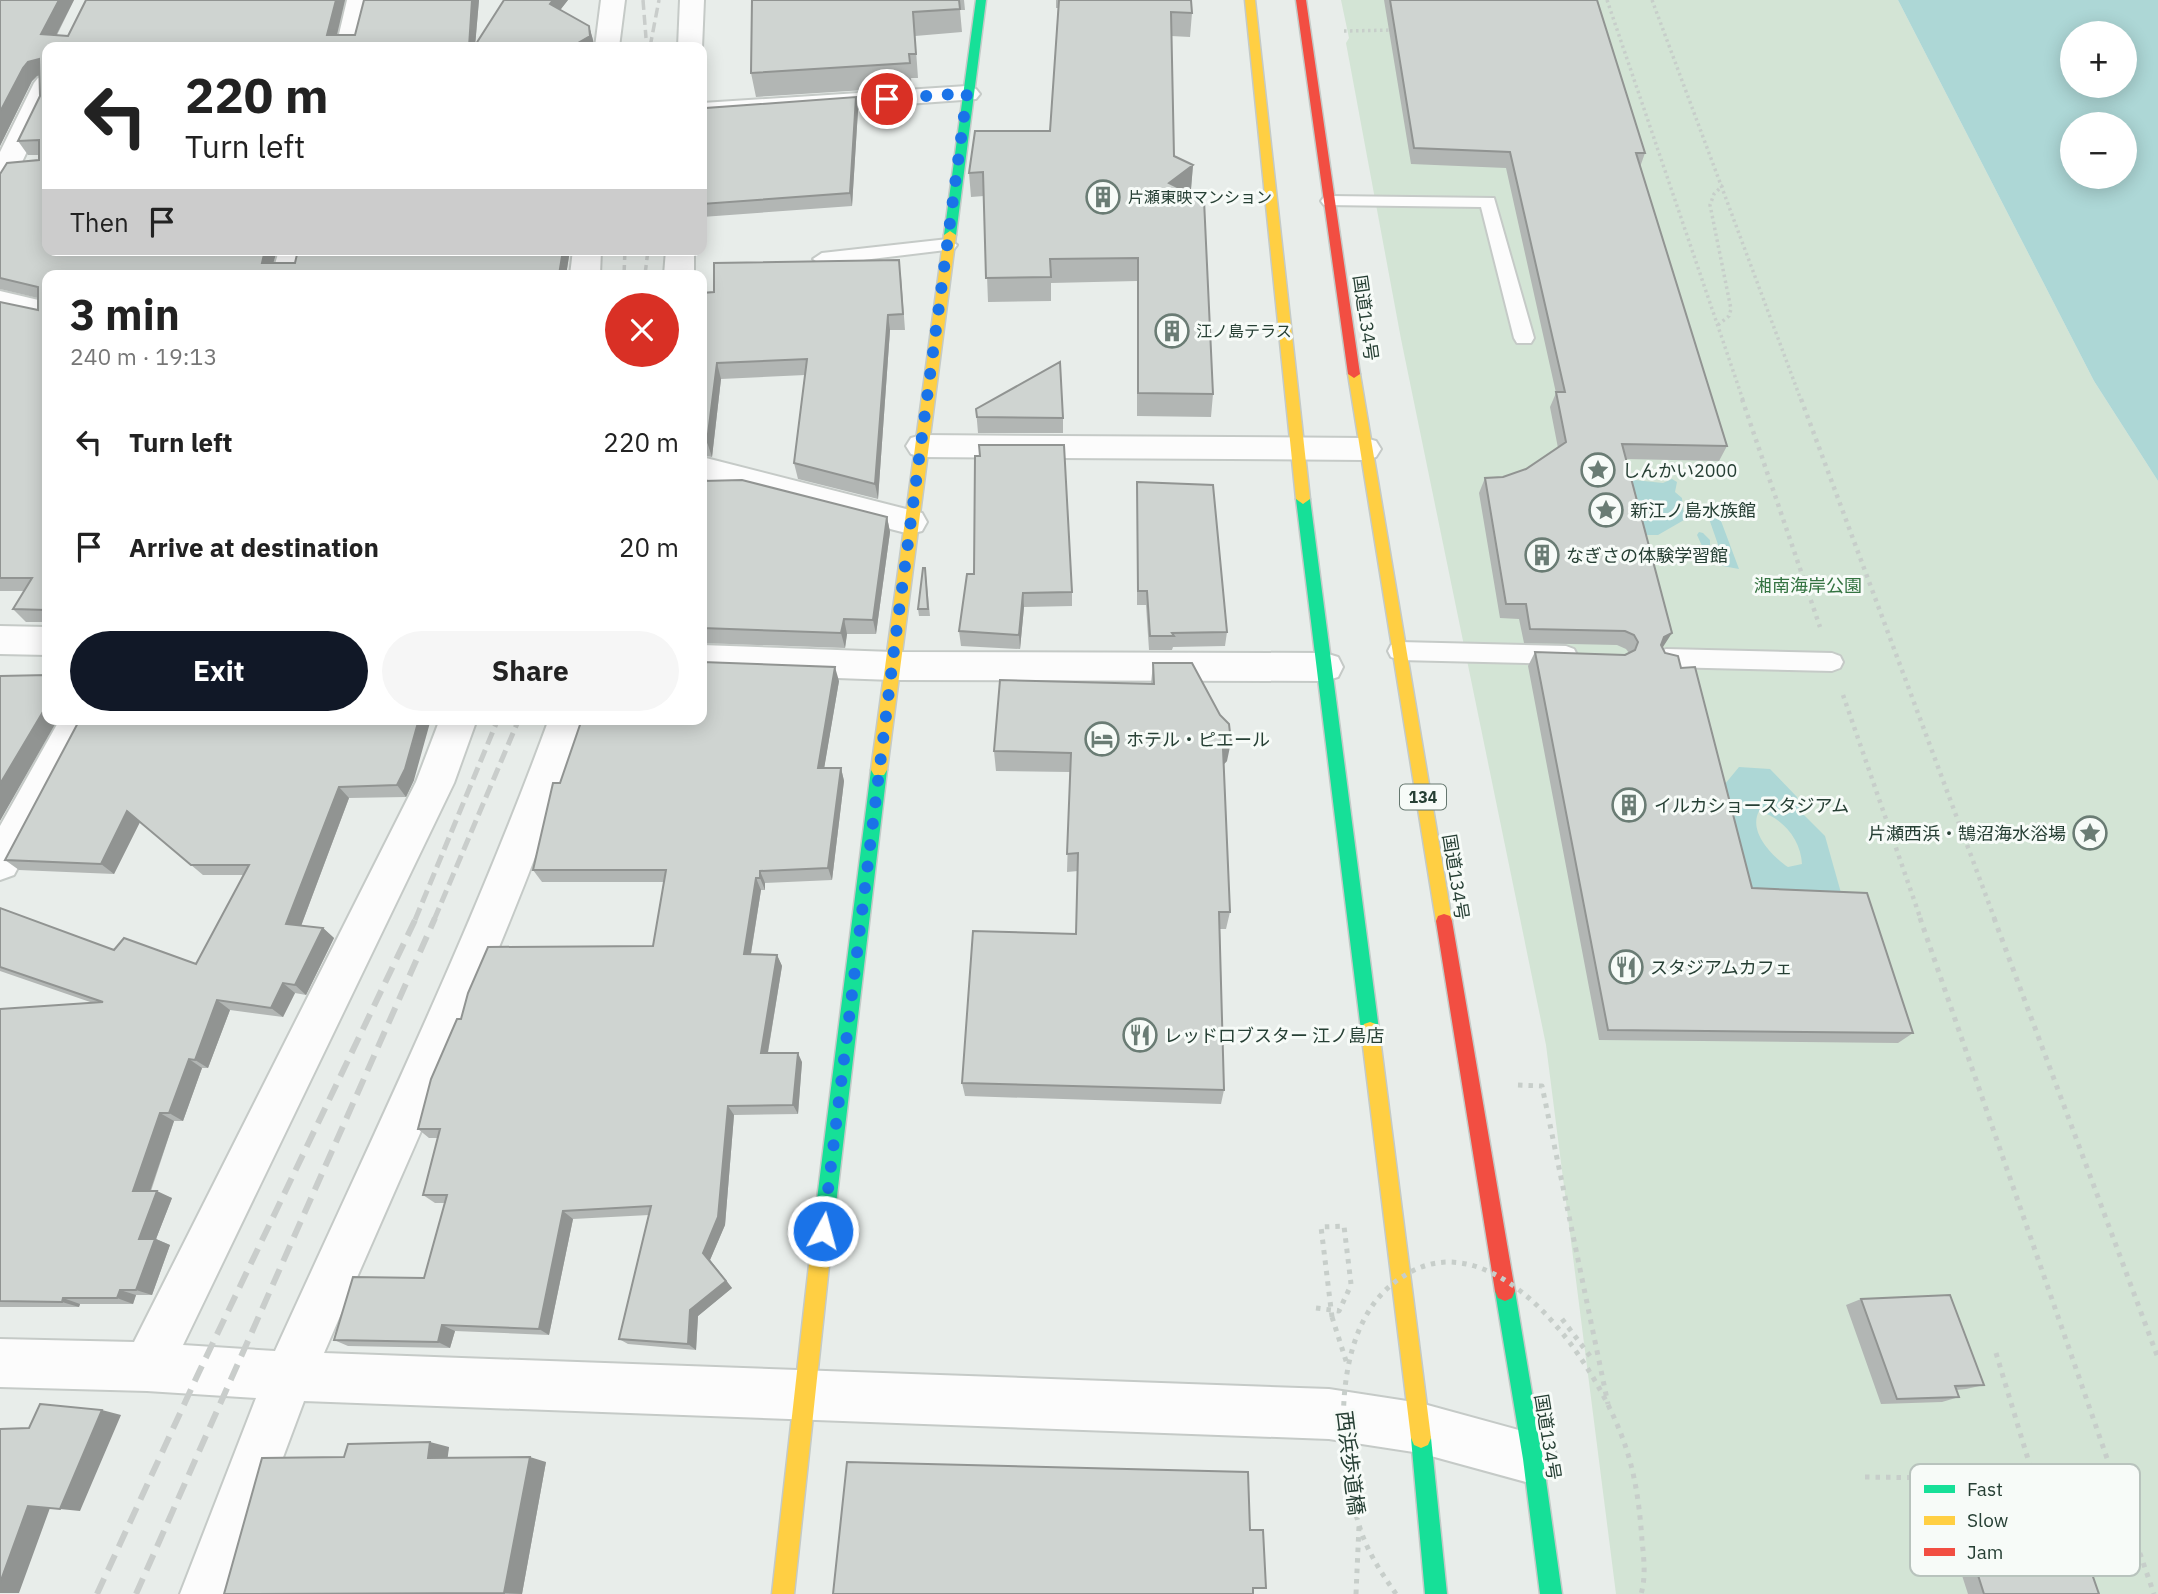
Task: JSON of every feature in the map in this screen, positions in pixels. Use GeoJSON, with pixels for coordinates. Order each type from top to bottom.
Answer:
{"type":"FeatureCollection","features":[{"type":"Feature","properties":{"kind":"main road"},"geometry":{"type":"LineString","coordinates":[[783,1594],[803,1393],[892,666],[981,0]]}},
{"type":"Feature","properties":{"kind":"main road"},"geometry":{"type":"LineString","coordinates":[[1250,0],[1297,448],[1420,1428],[1436,1594]]}},
{"type":"Feature","properties":{"kind":"main road","name":"国道134号"},"geometry":{"type":"LineString","coordinates":[[1301,0],[1365,449],[1533,1458],[1551,1594]]}},
{"type":"Feature","properties":{"kind":"street"},"geometry":{"type":"LineString","coordinates":[[349,42],[359,0]]}},
{"type":"Feature","properties":{"kind":"street"},"geometry":{"type":"LineString","coordinates":[[608,42],[613,0]]}},
{"type":"Feature","properties":{"kind":"street"},"geometry":{"type":"LineString","coordinates":[[690,42],[691,0]]}},
{"type":"Feature","properties":{"kind":"street"},"geometry":{"type":"LineString","coordinates":[[3,173],[42,93]]}},
{"type":"Feature","properties":{"kind":"street"},"geometry":{"type":"LineString","coordinates":[[707,111],[967,93]]}},
{"type":"Feature","properties":{"kind":"street"},"geometry":{"type":"LineString","coordinates":[[3,173],[33,165]]}},
{"type":"Feature","properties":{"kind":"street"},"geometry":{"type":"LineString","coordinates":[[0,301],[42,311]]}},
{"type":"Feature","properties":{"kind":"street"},"geometry":{"type":"LineString","coordinates":[[922,446],[1365,449]]}},
{"type":"Feature","properties":{"kind":"street"},"geometry":{"type":"LineString","coordinates":[[707,470],[910,522]]}},
{"type":"Feature","properties":{"kind":"street"},"geometry":{"type":"LineString","coordinates":[[0,640],[42,641]]}},
{"type":"Feature","properties":{"kind":"street"},"geometry":{"type":"LineString","coordinates":[[707,659],[892,666],[1325,667]]}},
{"type":"Feature","properties":{"kind":"street"},"geometry":{"type":"LineString","coordinates":[[0,863],[76,725]]}},
{"type":"Feature","properties":{"kind":"street"},"geometry":{"type":"LineString","coordinates":[[147,1367],[435,783],[457,725]]}},
{"type":"Feature","properties":{"kind":"street"},"geometry":{"type":"LineString","coordinates":[[206,1594],[289,1376],[476,955],[528,830],[566,725]]}},
{"type":"Feature","properties":{"kind":"street"},"geometry":{"type":"LineString","coordinates":[[0,1363],[1329,1414],[1420,1428],[1533,1458]]}},
{"type":"Feature","properties":{"kind":"lane"},"geometry":{"type":"LineString","coordinates":[[1330,201],[1488,202],[1524,338]]}},
{"type":"Feature","properties":{"kind":"lane"},"geometry":{"type":"LineString","coordinates":[[822,259],[948,245]]}},
{"type":"Feature","properties":{"kind":"lane"},"geometry":{"type":"LineString","coordinates":[[1399,651],[1590,656]]}},
{"type":"Feature","properties":{"kind":"lane"},"geometry":{"type":"LineString","coordinates":[[1666,658],[1832,662]]}},
{"type":"Feature","properties":{"kind":"path"},"geometry":{"type":"LineString","coordinates":[[1607,0],[2109,1464]]}},
{"type":"Feature","properties":{"kind":"path"},"geometry":{"type":"LineString","coordinates":[[1652,0],[2158,1357]]}},
{"type":"Feature","properties":{"kind":"path"},"geometry":{"type":"LineString","coordinates":[[1342,31],[1397,30]]}},
{"type":"Feature","properties":{"kind":"path"},"geometry":{"type":"LineString","coordinates":[[1718,325],[1729,316],[1731,309],[1710,205],[1723,186]]}},
{"type":"Feature","properties":{"kind":"path"},"geometry":{"type":"LineString","coordinates":[[1517,1098],[1514,1085],[1542,1086],[1608,1404]]}},
{"type":"Feature","properties":{"kind":"path","name":"西浜歩道橋"},"geometry":{"type":"LineString","coordinates":[[1316,1308],[1339,1311],[1351,1284],[1344,1226],[1321,1227],[1332,1317],[1348,1365]]}},
{"type":"Feature","properties":{"kind":"path","name":"西浜歩道橋"},"geometry":{"type":"LineString","coordinates":[[1396,1594],[1359,1525],[1349,1469],[1343,1402],[1348,1365],[1359,1328],[1375,1299],[1394,1279],[1424,1264],[1458,1262],[1492,1274],[1523,1294],[1554,1322],[1583,1362],[1608,1404],[1626,1447],[1639,1505],[1643,1557],[1641,1594]]}},
{"type":"Feature","properties":{"kind":"path"},"geometry":{"type":"LineString","coordinates":[[1560,1316],[1590,1356]]}},
{"type":"Feature","properties":{"kind":"path"},"geometry":{"type":"LineString","coordinates":[[1996,1353],[2029,1464]]}},
{"type":"Feature","properties":{"kind":"path"},"geometry":{"type":"LineString","coordinates":[[1865,1477],[1910,1478]]}},
{"type":"Feature","properties":{"kind":"path"},"geometry":{"type":"LineString","coordinates":[[1356,1594],[1359,1525]]}},
{"type":"Feature","properties":{"kind":"path"},"geometry":{"type":"LineString","coordinates":[[2140,1553],[2154,1594]]}},
{"type":"Feature","properties":{"kind":"green space","name":"湘南海岸公園"},"geometry":{"type":"Polygon","coordinates":[[[1341,0],[1898,0],[2094,381],[2158,481],[2158,1594],[1616,1594],[1546,1045],[1401,339],[1346,43],[1349,38],[1341,0]]]}},
{"type":"Feature","properties":{"kind":"water"},"geometry":{"type":"Polygon","coordinates":[[[1898,0],[2158,0],[2158,481],[2094,381],[1898,0]]]}},
{"type":"Feature","properties":{"kind":"water"},"geometry":{"type":"Polygon","coordinates":[[[1625,479],[1663,483],[1672,479],[1677,482],[1675,492],[1682,498],[1684,520],[1658,535],[1640,535],[1625,479]]]}},
{"type":"Feature","properties":{"kind":"water"},"geometry":{"type":"Polygon","coordinates":[[[1706,510],[1716,514],[1721,521],[1739,569],[1717,565],[1699,556],[1699,550],[1703,548],[1697,535],[1699,532],[1710,540],[1710,554],[1719,558],[1722,556],[1706,510]]]}},
{"type":"Feature","properties":{"kind":"water"},"geometry":{"type":"Polygon","coordinates":[[[1739,767],[1770,769],[1797,797],[1802,813],[1825,836],[1843,900],[1750,904],[1720,790],[1739,767]],[[1759,811],[1756,819],[1763,843],[1788,867],[1802,864],[1798,847],[1789,831],[1768,814],[1759,811]]]}},
{"type":"Feature","properties":{"kind":"building"},"geometry":{"type":"Polygon","coordinates":[[[0,0],[59,0],[41,34],[68,36],[86,0],[336,0],[327,35],[355,35],[364,0],[472,0],[469,42],[42,42],[42,256],[264,256],[262,263],[295,263],[297,256],[562,256],[560,270],[42,270],[42,610],[13,609],[32,578],[0,578],[0,302],[38,310],[38,287],[0,278],[0,174],[7,163],[39,160],[39,140],[18,141],[40,96],[39,59],[28,62],[23,68],[0,112],[0,0]]]}},
{"type":"Feature","properties":{"kind":"building"},"geometry":{"type":"Polygon","coordinates":[[[504,0],[553,0],[550,4],[589,26],[590,36],[580,42],[477,42],[504,0]]]}},
{"type":"Feature","properties":{"kind":"building"},"geometry":{"type":"Polygon","coordinates":[[[752,0],[959,0],[960,9],[913,12],[916,54],[909,54],[910,63],[751,73],[752,0]]]}},
{"type":"Feature","properties":{"kind":"building"},"geometry":{"type":"Polygon","coordinates":[[[1059,0],[1191,0],[1192,13],[1171,12],[1174,156],[1193,165],[1169,183],[1204,200],[1213,394],[1138,393],[1138,258],[1050,259],[1051,277],[986,278],[983,172],[969,173],[975,131],[1050,131],[1059,0]]]}},
{"type":"Feature","properties":{"kind":"building"},"geometry":{"type":"Polygon","coordinates":[[[1390,0],[1597,0],[1645,153],[1636,153],[1727,446],[1622,444],[1672,633],[1664,637],[1661,645],[1665,653],[1678,656],[1681,668],[1695,667],[1752,888],[1867,893],[1913,1033],[1608,1030],[1535,652],[1625,655],[1635,650],[1638,642],[1634,635],[1625,631],[1530,629],[1526,604],[1506,604],[1485,478],[1503,477],[1526,469],[1566,442],[1556,392],[1565,392],[1510,152],[1414,148],[1390,0]]]}},
{"type":"Feature","properties":{"kind":"building"},"geometry":{"type":"Polygon","coordinates":[[[856,97],[850,193],[707,204],[707,108],[856,97]]]}},
{"type":"Feature","properties":{"kind":"building"},"geometry":{"type":"Polygon","coordinates":[[[899,260],[903,314],[888,315],[875,484],[794,463],[807,359],[717,363],[707,442],[707,293],[714,292],[714,263],[899,260]]]}},
{"type":"Feature","properties":{"kind":"building"},"geometry":{"type":"Polygon","coordinates":[[[1060,362],[1063,418],[977,417],[976,409],[1060,362]]]}},
{"type":"Feature","properties":{"kind":"building"},"geometry":{"type":"Polygon","coordinates":[[[979,445],[1064,445],[1072,592],[1023,593],[1019,635],[959,631],[967,574],[974,574],[975,456],[980,456],[979,445]]]}},
{"type":"Feature","properties":{"kind":"building"},"geometry":{"type":"Polygon","coordinates":[[[742,480],[887,517],[873,620],[844,619],[841,633],[707,628],[707,481],[742,480]]]}},
{"type":"Feature","properties":{"kind":"building"},"geometry":{"type":"Polygon","coordinates":[[[1137,482],[1213,485],[1227,632],[1150,636],[1147,591],[1138,591],[1137,482]]]}},
{"type":"Feature","properties":{"kind":"building"},"geometry":{"type":"Polygon","coordinates":[[[923,568],[928,609],[918,609],[923,568]]]}},
{"type":"Feature","properties":{"kind":"building"},"geometry":{"type":"Polygon","coordinates":[[[707,662],[835,667],[818,768],[841,768],[828,868],[760,871],[760,878],[756,878],[744,954],[777,955],[761,1053],[798,1053],[793,1105],[728,1106],[718,1217],[703,1253],[726,1281],[690,1310],[688,1344],[619,1339],[651,1206],[563,1211],[539,1329],[442,1325],[438,1342],[334,1340],[353,1277],[424,1278],[447,1195],[423,1195],[440,1129],[418,1129],[431,1079],[457,1019],[461,1019],[468,993],[488,947],[653,946],[666,870],[533,870],[553,783],[560,783],[580,725],[707,725],[707,662]]]}},
{"type":"Feature","properties":{"kind":"building"},"geometry":{"type":"Polygon","coordinates":[[[1153,663],[1192,663],[1220,715],[1229,724],[1231,742],[1223,749],[1230,912],[1219,912],[1224,1090],[962,1083],[973,931],[1076,934],[1078,853],[1067,854],[1071,753],[994,751],[1000,680],[1154,684],[1153,663]]]}},
{"type":"Feature","properties":{"kind":"building"},"geometry":{"type":"Polygon","coordinates":[[[42,675],[42,713],[0,784],[0,676],[42,675]]]}},
{"type":"Feature","properties":{"kind":"building"},"geometry":{"type":"Polygon","coordinates":[[[77,725],[417,725],[405,769],[397,785],[339,787],[286,924],[323,928],[295,985],[283,983],[271,1008],[217,1000],[195,1060],[189,1059],[169,1113],[160,1113],[133,1191],[157,1191],[139,1239],[155,1239],[136,1290],[120,1290],[117,1298],[63,1298],[62,1302],[0,1301],[0,1009],[103,1002],[0,967],[0,908],[114,950],[124,938],[196,964],[249,865],[191,865],[127,811],[101,864],[5,860],[77,725]]]}},
{"type":"Feature","properties":{"kind":"building"},"geometry":{"type":"Polygon","coordinates":[[[1950,1295],[1984,1385],[1955,1386],[1959,1397],[1897,1399],[1861,1299],[1950,1295]]]}},
{"type":"Feature","properties":{"kind":"building"},"geometry":{"type":"Polygon","coordinates":[[[40,1404],[102,1410],[60,1509],[28,1506],[0,1583],[0,1429],[29,1428],[40,1404]]]}},
{"type":"Feature","properties":{"kind":"building"},"geometry":{"type":"Polygon","coordinates":[[[430,1442],[428,1458],[530,1457],[504,1593],[224,1594],[262,1458],[344,1457],[348,1444],[430,1442]]]}},
{"type":"Feature","properties":{"kind":"building"},"geometry":{"type":"Polygon","coordinates":[[[847,1462],[1248,1472],[1250,1530],[1263,1530],[1266,1588],[1253,1588],[1253,1594],[833,1594],[847,1462]]]}},
{"type":"Feature","properties":{"kind":"building"},"geometry":{"type":"Polygon","coordinates":[[[1978,1576],[2093,1576],[2099,1594],[1984,1594],[1978,1576]]]}},
{"type":"Feature","properties":{"kind":"railway"},"geometry":{"type":"LineString","coordinates":[[643,0],[646,38]]}},
{"type":"Feature","properties":{"kind":"railway"},"geometry":{"type":"LineString","coordinates":[[651,42],[659,0]]}},
{"type":"Feature","properties":{"kind":"railway"},"geometry":{"type":"LineString","coordinates":[[624,270],[625,256]]}},
{"type":"Feature","properties":{"kind":"railway"},"geometry":{"type":"LineString","coordinates":[[646,270],[647,256]]}},
{"type":"Feature","properties":{"kind":"railway"},"geometry":{"type":"LineString","coordinates":[[415,920],[496,725]]}},
{"type":"Feature","properties":{"kind":"railway"},"geometry":{"type":"LineString","coordinates":[[434,920],[516,725]]}},
{"type":"Feature","properties":{"kind":"railway"},"geometry":{"type":"LineString","coordinates":[[97,1594],[199,1372],[416,918]]}},
{"type":"Feature","properties":{"kind":"railway"},"geometry":{"type":"LineString","coordinates":[[136,1594],[435,918]]}},
{"type":"Feature","properties":{"kind":"traffic: fast"},"geometry":{"type":"LineString","coordinates":[[950,235],[981,0]]}},
{"type":"Feature","properties":{"kind":"traffic: fast"},"geometry":{"type":"LineString","coordinates":[[1303,499],[1370,1030]]}},
{"type":"Feature","properties":{"kind":"traffic: fast"},"geometry":{"type":"LineString","coordinates":[[821,1247],[879,770]]}},
{"type":"Feature","properties":{"kind":"traffic: fast"},"geometry":{"type":"LineString","coordinates":[[1505,1291],[1533,1459],[1551,1594]]}},
{"type":"Feature","properties":{"kind":"traffic: fast"},"geometry":{"type":"LineString","coordinates":[[1421,1438],[1436,1594]]}},
{"type":"Feature","properties":{"kind":"traffic: slow"},"geometry":{"type":"LineString","coordinates":[[1250,0],[1303,499]]}},
{"type":"Feature","properties":{"kind":"traffic: slow"},"geometry":{"type":"LineString","coordinates":[[879,770],[950,235]]}},
{"type":"Feature","properties":{"kind":"traffic: slow"},"geometry":{"type":"LineString","coordinates":[[1354,374],[1444,921]]}},
{"type":"Feature","properties":{"kind":"traffic: slow"},"geometry":{"type":"LineString","coordinates":[[1370,1030],[1421,1438]]}},
{"type":"Feature","properties":{"kind":"traffic: slow"},"geometry":{"type":"LineString","coordinates":[[783,1594],[821,1247]]}},
{"type":"Feature","properties":{"kind":"traffic: jam"},"geometry":{"type":"LineString","coordinates":[[1301,0],[1354,374]]}},
{"type":"Feature","properties":{"kind":"traffic: jam"},"geometry":{"type":"LineString","coordinates":[[1444,921],[1505,1291]]}},
{"type":"Feature","properties":{"kind":"place","name":"片瀬東映マンション"},"geometry":{"type":"Point","coordinates":[1103,197]}},
{"type":"Feature","properties":{"kind":"place","name":"江ノ島テラス"},"geometry":{"type":"Point","coordinates":[1172,331]}},
{"type":"Feature","properties":{"kind":"place","name":"しんかい2000"},"geometry":{"type":"Point","coordinates":[1598,470]}},
{"type":"Feature","properties":{"kind":"place","name":"新江ノ島水族館"},"geometry":{"type":"Point","coordinates":[1606,510]}},
{"type":"Feature","properties":{"kind":"place","name":"なぎさの体験学習館"},"geometry":{"type":"Point","coordinates":[1542,555]}},
{"type":"Feature","properties":{"kind":"place","name":"ホテル・ピエール"},"geometry":{"type":"Point","coordinates":[1102,739]}},
{"type":"Feature","properties":{"kind":"place","name":"イルカショースタジアム"},"geometry":{"type":"Point","coordinates":[1629,805]}},
{"type":"Feature","properties":{"kind":"place","name":"片瀬西浜・鵠沼海水浴場"},"geometry":{"type":"Point","coordinates":[2090,833]}},
{"type":"Feature","properties":{"kind":"place","name":"スタジアムカフェ"},"geometry":{"type":"Point","coordinates":[1626,967]}},
{"type":"Feature","properties":{"kind":"place","name":"レッドロブスター 江ノ島店"},"geometry":{"type":"Point","coordinates":[1140,1035]}},
{"type":"Feature","properties":{"kind":"route"},"geometry":{"type":"LineString","coordinates":[[823,1231],[910,522],[967,93],[887,99]]}}]}
